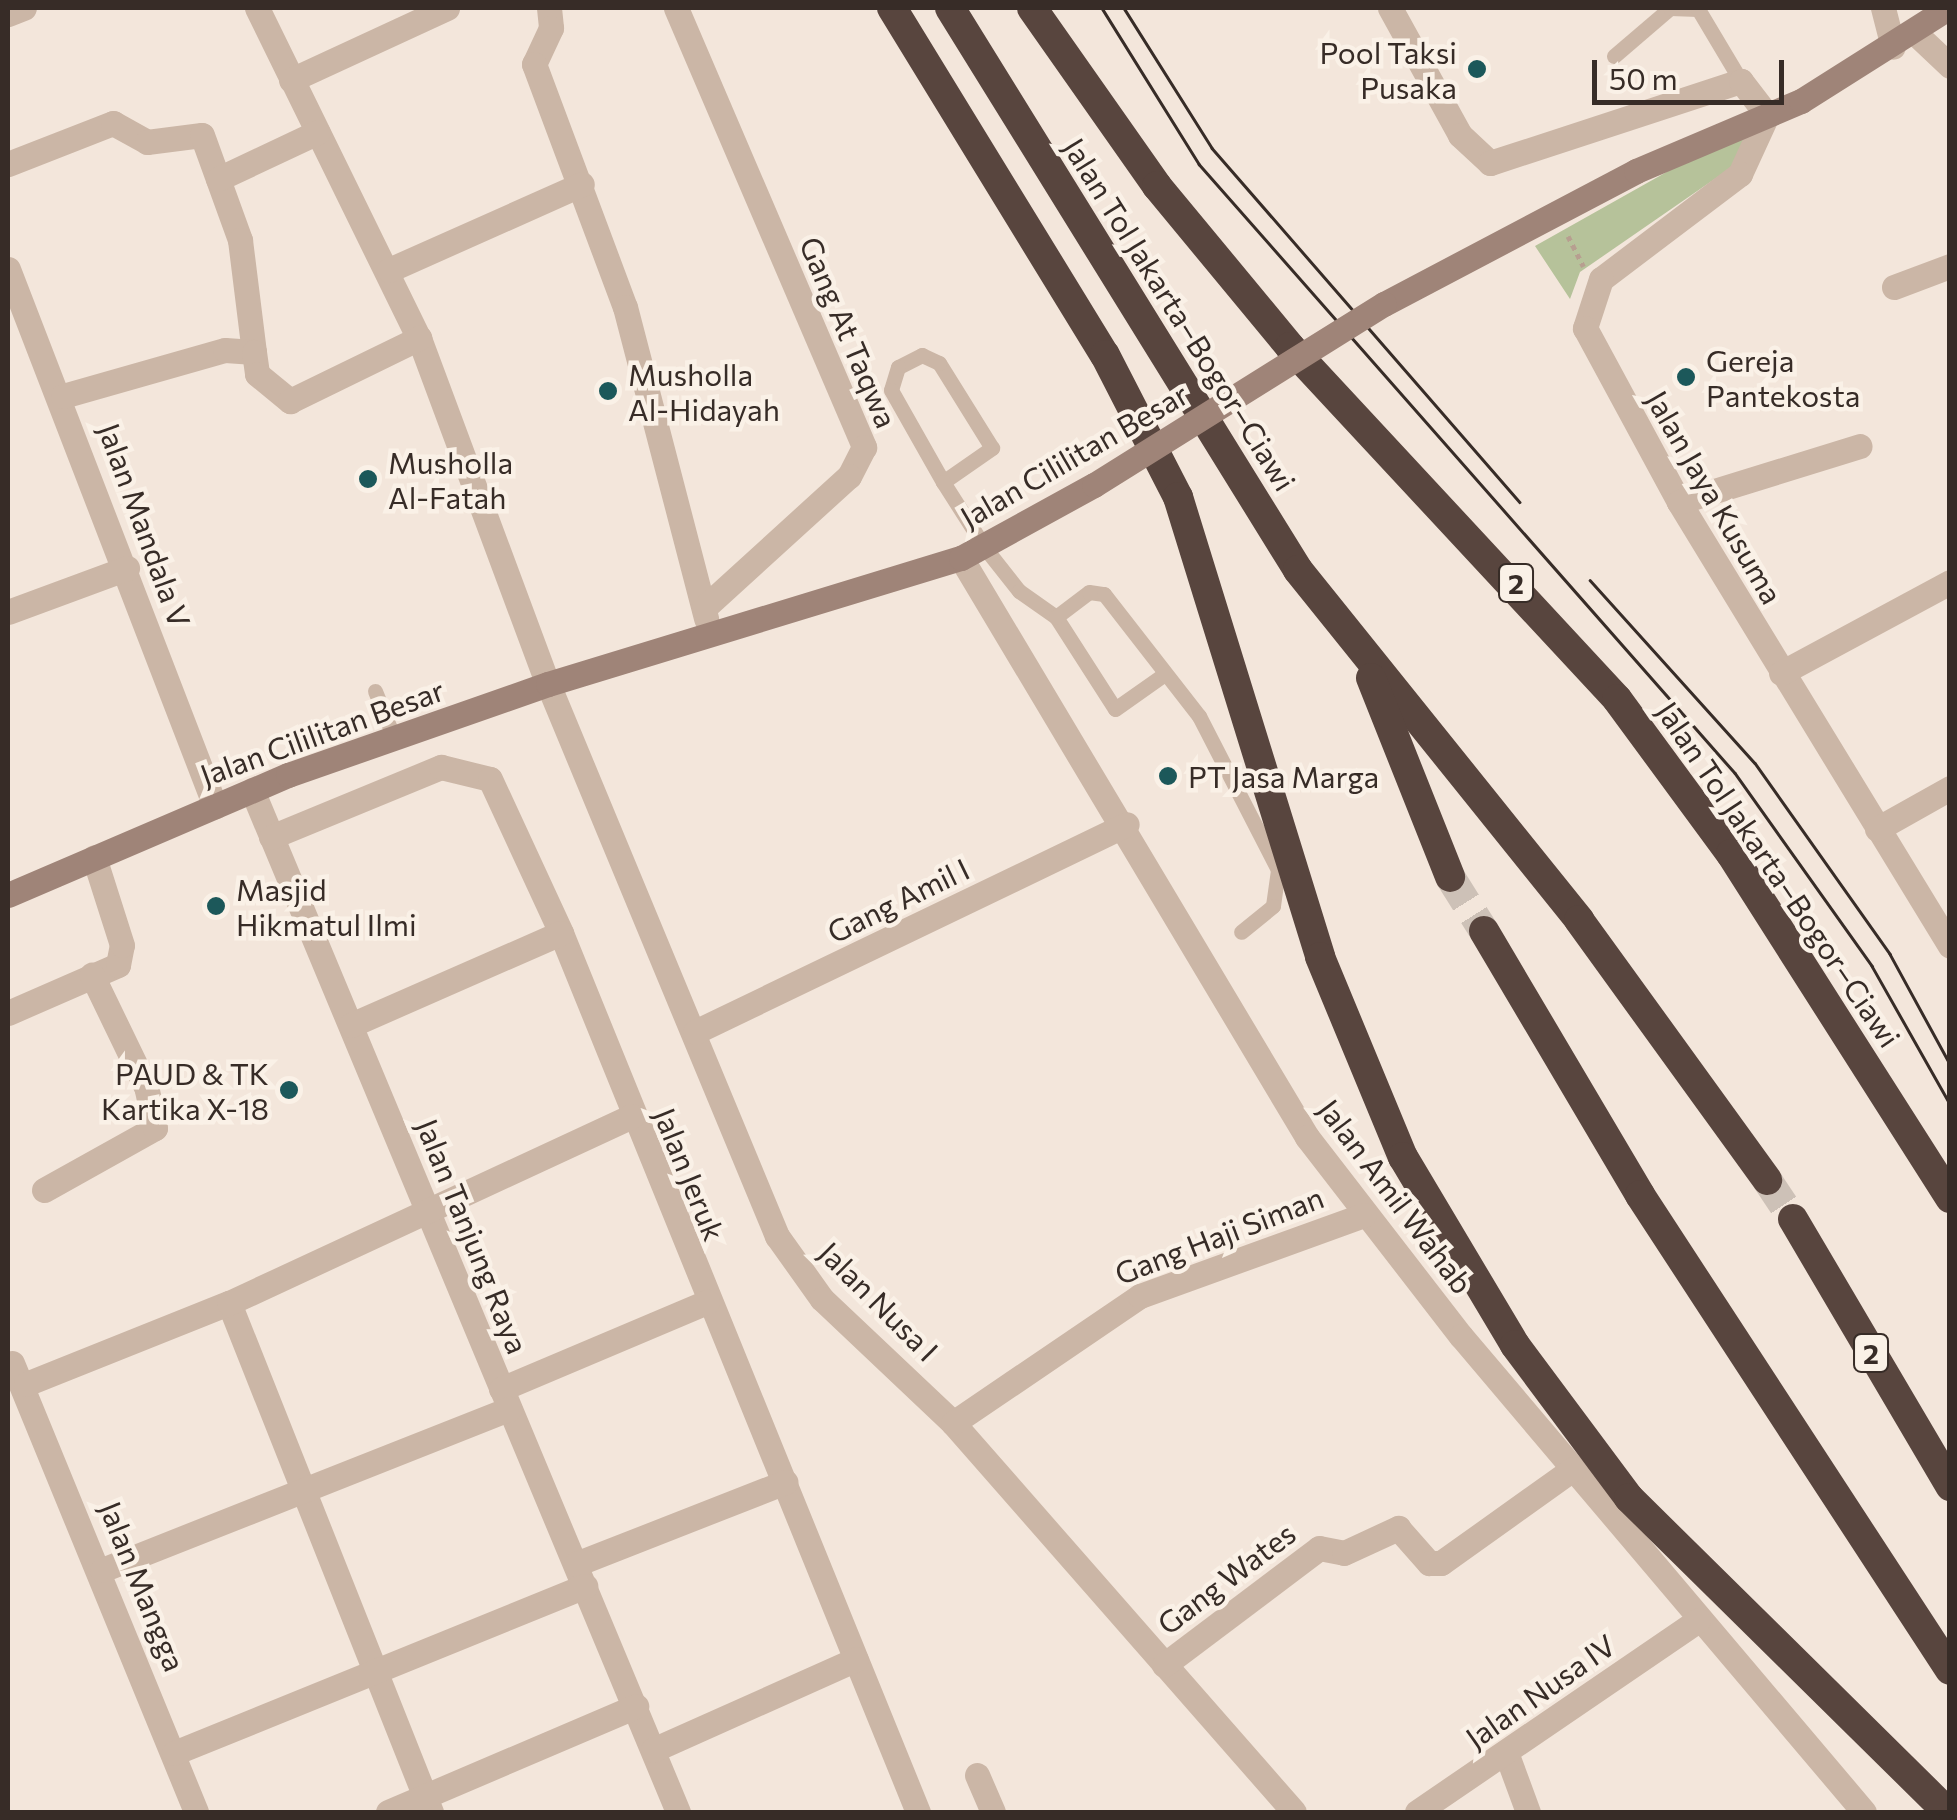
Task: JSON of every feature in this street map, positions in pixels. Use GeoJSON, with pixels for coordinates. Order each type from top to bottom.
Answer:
{"type":"FeatureCollection","features":[{"type":"Feature","properties":{"kind":"highway"},"geometry":{"type":"LineString","coordinates":[[892,8],[1105,355],[1178,497],[1320,957],[1402,1157],[1515,1345],[1629,1498],[1947,1812]]}},
{"type":"Feature","properties":{"kind":"highway","name":"Jalan Tol Jakarta–Bogor–Ciawi"},"geometry":{"type":"LineString","coordinates":[[950,8],[1206,427],[1360,652],[1578,920],[1768,1180]]}},
{"type":"Feature","properties":{"kind":"highway","name":"Jalan Tol Jakarta–Bogor–Ciawi"},"geometry":{"type":"LineString","coordinates":[[1032,8],[1157,186],[1290,347],[1616,700],[1731,854],[1950,1198]]}},
{"type":"Feature","properties":{"kind":"highway","name":"Jalan Tol Jakarta–Bogor–Ciawi"},"geometry":{"type":"LineString","coordinates":[[1360,652],[1450,877]]}},
{"type":"Feature","properties":{"kind":"highway"},"geometry":{"type":"LineString","coordinates":[[1484,932],[1640,1194],[1950,1670]]}},
{"type":"Feature","properties":{"kind":"highway","name":"2"},"geometry":{"type":"LineString","coordinates":[[1793,1219],[1950,1486]]}},
{"type":"Feature","properties":{"kind":"street"},"geometry":{"type":"LineString","coordinates":[[8,14],[24,8]]}},
{"type":"Feature","properties":{"kind":"street","name":"Jalan Nusa I"},"geometry":{"type":"LineString","coordinates":[[257,8],[420,338],[548,684],[792,1260],[952,1423],[1294,1812]]}},
{"type":"Feature","properties":{"kind":"street"},"geometry":{"type":"LineString","coordinates":[[292,80],[447,8]]}},
{"type":"Feature","properties":{"kind":"street"},"geometry":{"type":"LineString","coordinates":[[549,8],[551,28],[534,64],[625,306],[707,620]]}},
{"type":"Feature","properties":{"kind":"street","name":"Gang At Taqwa"},"geometry":{"type":"LineString","coordinates":[[676,8],[864,447],[849,476],[707,620]]}},
{"type":"Feature","properties":{"kind":"street"},"geometry":{"type":"LineString","coordinates":[[1390,8],[1460,136],[1490,164],[1742,81],[1767,115]]}},
{"type":"Feature","properties":{"kind":"street"},"geometry":{"type":"LineString","coordinates":[[1883,8],[1893,48]]}},
{"type":"Feature","properties":{"kind":"street","name":"Jalan Cililitan Besar"},"geometry":{"type":"LineString","coordinates":[[8,895],[252,790],[548,684],[707,620],[973,553],[1094,485],[1384,304],[1620,179],[1767,115],[1893,48],[1948,8]]}},
{"type":"Feature","properties":{"kind":"street"},"geometry":{"type":"LineString","coordinates":[[1920,30],[1950,66]]}},
{"type":"Feature","properties":{"kind":"street","name":"Jalan Jaya Kusuma"},"geometry":{"type":"LineString","coordinates":[[1767,115],[1740,174],[1620,260],[1583,314],[1589,343],[1781,673],[1950,946]]}},
{"type":"Feature","properties":{"kind":"street"},"geometry":{"type":"LineString","coordinates":[[8,164],[113,122],[147,142],[199,133],[240,240],[258,374],[290,401],[420,338]]}},
{"type":"Feature","properties":{"kind":"street"},"geometry":{"type":"LineString","coordinates":[[218,179],[318,132]]}},
{"type":"Feature","properties":{"kind":"street"},"geometry":{"type":"LineString","coordinates":[[389,270],[582,184]]}},
{"type":"Feature","properties":{"kind":"street"},"geometry":{"type":"LineString","coordinates":[[1894,288],[1950,266]]}},
{"type":"Feature","properties":{"kind":"street","name":"Jalan Mandala V"},"geometry":{"type":"LineString","coordinates":[[8,270],[64,396],[215,806]]}},
{"type":"Feature","properties":{"kind":"street"},"geometry":{"type":"LineString","coordinates":[[64,396],[225,350],[254,352]]}},
{"type":"Feature","properties":{"kind":"street"},"geometry":{"type":"LineString","coordinates":[[1679,502],[1860,446]]}},
{"type":"Feature","properties":{"kind":"street","name":"Jalan Amil Wahab"},"geometry":{"type":"LineString","coordinates":[[973,553],[1307,1137],[1364,1215],[1573,1469],[1864,1812]]}},
{"type":"Feature","properties":{"kind":"street"},"geometry":{"type":"LineString","coordinates":[[8,612],[126,568]]}},
{"type":"Feature","properties":{"kind":"street"},"geometry":{"type":"LineString","coordinates":[[1781,673],[1950,582]]}},
{"type":"Feature","properties":{"kind":"street","name":"Jalan Jeruk"},"geometry":{"type":"LineString","coordinates":[[271,837],[441,768],[482,773],[561,932],[707,1302],[786,1482],[918,1812]]}},
{"type":"Feature","properties":{"kind":"street"},"geometry":{"type":"LineString","coordinates":[[1877,829],[1950,788]]}},
{"type":"Feature","properties":{"kind":"street","name":"Jalan Tanjung Raya"},"geometry":{"type":"LineString","coordinates":[[252,790],[678,1812]]}},
{"type":"Feature","properties":{"kind":"street","name":"Gang Amil I"},"geometry":{"type":"LineString","coordinates":[[695,1032],[1127,824]]}},
{"type":"Feature","properties":{"kind":"street"},"geometry":{"type":"LineString","coordinates":[[8,1012],[92,975],[122,957],[94,857]]}},
{"type":"Feature","properties":{"kind":"street"},"geometry":{"type":"LineString","coordinates":[[351,1025],[561,932]]}},
{"type":"Feature","properties":{"kind":"street"},"geometry":{"type":"LineString","coordinates":[[44,1190],[155,1128],[92,975]]}},
{"type":"Feature","properties":{"kind":"street","name":"Jalan Mangga"},"geometry":{"type":"LineString","coordinates":[[196,1812],[102,1570],[19,1374],[229,1303],[430,1214],[632,1116]]}},
{"type":"Feature","properties":{"kind":"street","name":"Gang Haji Siman"},"geometry":{"type":"LineString","coordinates":[[952,1423],[1140,1296],[1364,1215]]}},
{"type":"Feature","properties":{"kind":"street"},"geometry":{"type":"LineString","coordinates":[[102,1570],[305,1492],[707,1302]]}},
{"type":"Feature","properties":{"kind":"street"},"geometry":{"type":"LineString","coordinates":[[229,1303],[428,1804]]}},
{"type":"Feature","properties":{"kind":"street","name":"Gang Wates"},"geometry":{"type":"LineString","coordinates":[[1164,1665],[1318,1548],[1344,1553],[1398,1528],[1429,1563],[1441,1563],[1573,1469]]}},
{"type":"Feature","properties":{"kind":"street"},"geometry":{"type":"LineString","coordinates":[[174,1753],[378,1673],[580,1575],[786,1482]]}},
{"type":"Feature","properties":{"kind":"street","name":"Jalan Nusa IV"},"geometry":{"type":"LineString","coordinates":[[1417,1812],[1507,1755],[1698,1620]]}},
{"type":"Feature","properties":{"kind":"street"},"geometry":{"type":"LineString","coordinates":[[653,1750],[856,1658]]}},
{"type":"Feature","properties":{"kind":"street"},"geometry":{"type":"LineString","coordinates":[[388,1812],[428,1804],[636,1706]]}},
{"type":"Feature","properties":{"kind":"street"},"geometry":{"type":"LineString","coordinates":[[1507,1755],[1528,1812]]}},
{"type":"Feature","properties":{"kind":"street"},"geometry":{"type":"LineString","coordinates":[[978,1774],[994,1812]]}},
{"type":"Feature","properties":{"kind":"lane"},"geometry":{"type":"LineString","coordinates":[[1614,56],[1670,8],[1698,8],[1742,81]]}},
{"type":"Feature","properties":{"kind":"lane"},"geometry":{"type":"LineString","coordinates":[[944,482],[992,448],[939,363],[922,354],[898,366],[892,390],[944,482],[973,553],[1056,617],[1114,709],[1162,676]]}},
{"type":"Feature","properties":{"kind":"lane"},"geometry":{"type":"LineString","coordinates":[[1056,617],[1089,592],[1104,594],[1162,676],[1199,716],[1278,870],[1273,906],[1241,932]]}},
{"type":"Feature","properties":{"kind":"lane"},"geometry":{"type":"LineString","coordinates":[[375,692],[394,738]]}},
{"type":"Feature","properties":{"kind":"green space"},"geometry":{"type":"Polygon","coordinates":[[[1752,124],[1732,167],[1580,272],[1570,299],[1535,246],[1752,124]]]}},
{"type":"Feature","properties":{"kind":"tunnel"},"geometry":{"type":"LineString","coordinates":[[1450,877],[1484,931]]}},
{"type":"Feature","properties":{"kind":"tunnel"},"geometry":{"type":"LineString","coordinates":[[1767,1180],[1793,1219]]}},
{"type":"Feature","properties":{"kind":"tram line"},"geometry":{"type":"LineString","coordinates":[[1102,8],[1199,164],[1735,773],[1872,966],[1950,1104]]}},
{"type":"Feature","properties":{"kind":"tram line"},"geometry":{"type":"LineString","coordinates":[[1124,8],[1212,148],[1520,502]]}},
{"type":"Feature","properties":{"kind":"tram line"},"geometry":{"type":"LineString","coordinates":[[1590,580],[1755,763],[1890,954],[1950,1064]]}},
{"type":"Feature","properties":{"kind":"place","name":"Pool Taksi Pusaka"},"geometry":{"type":"Point","coordinates":[1477,69]}},
{"type":"Feature","properties":{"kind":"place","name":"Gereja Pantekosta"},"geometry":{"type":"Point","coordinates":[1686,377]}},
{"type":"Feature","properties":{"kind":"place","name":"Musholla Al-Hidayah"},"geometry":{"type":"Point","coordinates":[608,391]}},
{"type":"Feature","properties":{"kind":"place","name":"Musholla Al-Fatah"},"geometry":{"type":"Point","coordinates":[368,479]}},
{"type":"Feature","properties":{"kind":"place","name":"PT Jasa Marga"},"geometry":{"type":"Point","coordinates":[1168,776]}},
{"type":"Feature","properties":{"kind":"place","name":"Masjid Hikmatul Ilmi"},"geometry":{"type":"Point","coordinates":[216,906]}},
{"type":"Feature","properties":{"kind":"place","name":"PAUD & TK Kartika X-18"},"geometry":{"type":"Point","coordinates":[289,1090]}}]}
